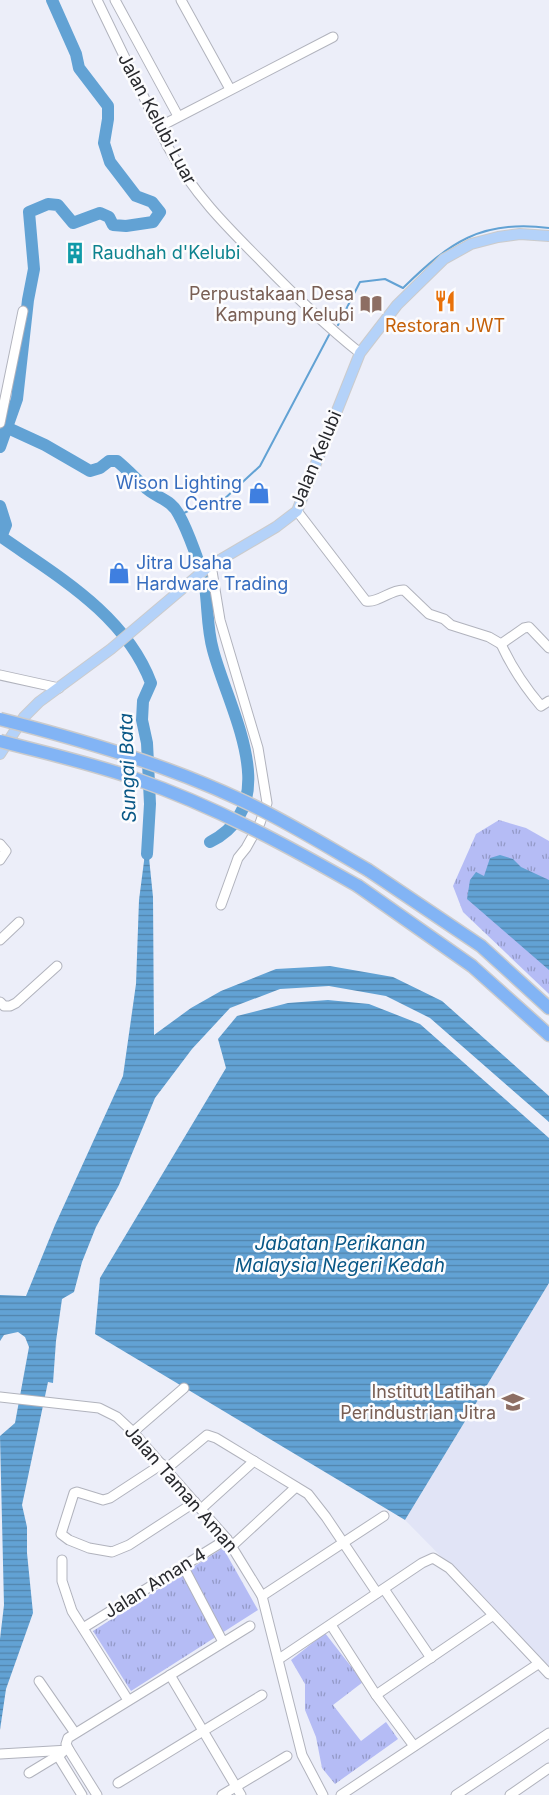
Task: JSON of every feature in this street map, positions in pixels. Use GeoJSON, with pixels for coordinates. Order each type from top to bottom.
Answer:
{"type":"FeatureCollection","features":[{"type":"Feature","properties":{"kind":"highway"},"geometry":{"type":"LineString","coordinates":[[0,719],[78,740],[189,777],[272,815],[368,870],[481,946],[549,1008]]}},
{"type":"Feature","properties":{"kind":"highway"},"geometry":{"type":"LineString","coordinates":[[0,741],[116,772],[180,796],[257,831],[358,886],[472,966],[549,1036]]}},
{"type":"Feature","properties":{"kind":"main road","name":"Jalan Kelubi"},"geometry":{"type":"LineString","coordinates":[[0,754],[24,716],[111,649],[209,566],[276,527],[296,511],[360,353],[397,305],[444,259],[456,251],[498,236],[520,234],[549,236]]}},
{"type":"Feature","properties":{"kind":"street","name":"Jalan Kelubi Luar"},"geometry":{"type":"LineString","coordinates":[[97,0],[180,168],[206,205],[300,300],[360,353]]}},
{"type":"Feature","properties":{"kind":"street"},"geometry":{"type":"LineString","coordinates":[[115,0],[178,116]]}},
{"type":"Feature","properties":{"kind":"street"},"geometry":{"type":"LineString","coordinates":[[185,1],[230,89]]}},
{"type":"Feature","properties":{"kind":"street"},"geometry":{"type":"LineString","coordinates":[[159,127],[333,37]]}},
{"type":"Feature","properties":{"kind":"street"},"geometry":{"type":"LineString","coordinates":[[0,422],[23,310]]}},
{"type":"Feature","properties":{"kind":"street"},"geometry":{"type":"LineString","coordinates":[[296,511],[366,600],[373,601],[398,590],[404,590],[429,614],[444,619],[451,625],[489,637],[501,644],[512,670],[527,690],[541,706],[549,701]]}},
{"type":"Feature","properties":{"kind":"street"},"geometry":{"type":"LineString","coordinates":[[209,566],[226,646],[258,748],[267,803],[260,823],[236,862],[221,905]]}},
{"type":"Feature","properties":{"kind":"street"},"geometry":{"type":"LineString","coordinates":[[501,644],[524,628],[529,627],[549,648]]}},
{"type":"Feature","properties":{"kind":"street"},"geometry":{"type":"LineString","coordinates":[[0,675],[59,688]]}},
{"type":"Feature","properties":{"kind":"street"},"geometry":{"type":"LineString","coordinates":[[0,844],[6,851],[0,860]]}},
{"type":"Feature","properties":{"kind":"street"},"geometry":{"type":"LineString","coordinates":[[0,940],[19,922]]}},
{"type":"Feature","properties":{"kind":"street"},"geometry":{"type":"LineString","coordinates":[[0,1002],[4,1006],[16,1003],[56,966]]}},
{"type":"Feature","properties":{"kind":"street"},"geometry":{"type":"LineString","coordinates":[[133,1432],[184,1388]]}},
{"type":"Feature","properties":{"kind":"street","name":"Jalan Taman Aman"},"geometry":{"type":"LineString","coordinates":[[0,1397],[99,1408],[117,1417],[164,1466],[229,1542],[262,1596],[302,1755],[323,1795]]}},
{"type":"Feature","properties":{"kind":"street"},"geometry":{"type":"LineString","coordinates":[[254,1461],[198,1506],[112,1552],[89,1548],[69,1540],[61,1534],[74,1493],[78,1492],[104,1500],[110,1498],[164,1466],[207,1435],[254,1461],[308,1494],[431,1658]]}},
{"type":"Feature","properties":{"kind":"street","name":"Jalan Aman 4"},"geometry":{"type":"LineString","coordinates":[[83,1628],[183,1566],[229,1542],[296,1487]]}},
{"type":"Feature","properties":{"kind":"street"},"geometry":{"type":"LineString","coordinates":[[262,1596],[384,1516]]}},
{"type":"Feature","properties":{"kind":"street"},"geometry":{"type":"LineString","coordinates":[[279,1659],[422,1563],[434,1558],[449,1568],[492,1616],[549,1674]]}},
{"type":"Feature","properties":{"kind":"street"},"geometry":{"type":"LineString","coordinates":[[62,1560],[65,1592],[83,1628],[128,1700]]}},
{"type":"Feature","properties":{"kind":"street"},"geometry":{"type":"LineString","coordinates":[[183,1566],[223,1642]]}},
{"type":"Feature","properties":{"kind":"street"},"geometry":{"type":"LineString","coordinates":[[376,1695],[492,1616]]}},
{"type":"Feature","properties":{"kind":"street"},"geometry":{"type":"LineString","coordinates":[[331,1625],[376,1695],[414,1746]]}},
{"type":"Feature","properties":{"kind":"street"},"geometry":{"type":"LineString","coordinates":[[97,1795],[69,1750],[66,1741],[75,1733],[250,1626]]}},
{"type":"Feature","properties":{"kind":"street"},"geometry":{"type":"LineString","coordinates":[[341,1795],[538,1664]]}},
{"type":"Feature","properties":{"kind":"street"},"geometry":{"type":"LineString","coordinates":[[170,1675],[241,1795]]}},
{"type":"Feature","properties":{"kind":"street"},"geometry":{"type":"LineString","coordinates":[[39,1681],[75,1733]]}},
{"type":"Feature","properties":{"kind":"street"},"geometry":{"type":"LineString","coordinates":[[118,1783],[262,1695]]}},
{"type":"Feature","properties":{"kind":"street"},"geometry":{"type":"LineString","coordinates":[[456,1795],[549,1733]]}},
{"type":"Feature","properties":{"kind":"street"},"geometry":{"type":"LineString","coordinates":[[0,1754],[69,1750]]}},
{"type":"Feature","properties":{"kind":"street"},"geometry":{"type":"LineString","coordinates":[[29,1773],[69,1750]]}},
{"type":"Feature","properties":{"kind":"street"},"geometry":{"type":"LineString","coordinates":[[58,1756],[82,1795]]}},
{"type":"Feature","properties":{"kind":"street"},"geometry":{"type":"LineString","coordinates":[[222,1795],[287,1756]]}},
{"type":"Feature","properties":{"kind":"street"},"geometry":{"type":"LineString","coordinates":[[510,1795],[549,1768]]}},
{"type":"Feature","properties":{"kind":"shaded area","name":"Institut Latihan Perindustrian Jitra"},"geometry":{"type":"Polygon","coordinates":[[[549,1283],[549,1666],[405,1520],[549,1283]]]}},
{"type":"Feature","properties":{"kind":"green space"},"geometry":{"type":"Polygon","coordinates":[[[499,820],[526,828],[549,841],[549,994],[463,912],[453,886],[476,834],[499,820]]]}},
{"type":"Feature","properties":{"kind":"green space"},"geometry":{"type":"Polygon","coordinates":[[[223,1548],[258,1610],[131,1691],[93,1631],[223,1548]]]}},
{"type":"Feature","properties":{"kind":"green space"},"geometry":{"type":"Polygon","coordinates":[[[325,1633],[363,1682],[333,1705],[361,1741],[386,1722],[398,1739],[335,1784],[322,1768],[316,1737],[305,1710],[305,1684],[291,1660],[325,1633]]]}},
{"type":"Feature","properties":{"kind":"water"},"geometry":{"type":"Polygon","coordinates":[[[147,838],[153,897],[154,1035],[191,1008],[221,991],[276,969],[330,966],[393,977],[442,1001],[549,1096],[549,1122],[430,1018],[386,996],[329,986],[280,989],[230,1008],[192,1049],[155,1098],[119,1185],[96,1227],[82,1262],[74,1292],[62,1299],[53,1383],[48,1382],[22,1505],[27,1527],[27,1553],[33,1613],[6,1689],[0,1730],[0,1639],[4,1605],[0,1436],[15,1423],[29,1347],[25,1337],[18,1332],[4,1335],[0,1341],[0,1295],[26,1296],[55,1225],[123,1076],[136,984],[139,900],[147,838]]]}},
{"type":"Feature","properties":{"kind":"water"},"geometry":{"type":"Polygon","coordinates":[[[500,855],[513,859],[521,867],[549,880],[549,970],[467,899],[470,880],[476,872],[484,876],[490,858],[500,855]]]}},
{"type":"Feature","properties":{"kind":"water","name":"Jabatan Perikanan Malaysia Negeri Kedah"},"geometry":{"type":"Polygon","coordinates":[[[328,1000],[369,1004],[420,1024],[549,1138],[549,1283],[405,1520],[95,1334],[100,1278],[226,1068],[218,1039],[237,1016],[288,1003],[328,1000]]]}},
{"type":"Feature","properties":{"kind":"waterway"},"geometry":{"type":"LineString","coordinates":[[0,447],[17,399],[28,300],[34,269],[29,212],[48,204],[58,205],[73,223],[100,213],[109,217],[113,225],[126,226],[153,222],[160,212],[152,202],[136,196],[110,162],[104,143],[108,106],[79,68],[76,54],[52,0]]}},
{"type":"Feature","properties":{"kind":"waterway"},"geometry":{"type":"LineString","coordinates":[[338,325],[360,282],[385,279],[403,288],[451,247],[485,231],[504,227],[525,226],[549,228]]}},
{"type":"Feature","properties":{"kind":"waterway"},"geometry":{"type":"LineString","coordinates":[[180,515],[194,508],[221,502],[260,466],[329,335]]}},
{"type":"Feature","properties":{"kind":"waterway"},"geometry":{"type":"LineString","coordinates":[[8,428],[45,445],[90,471],[100,468],[109,461],[117,461],[147,489],[173,506],[182,521],[204,579],[211,642],[239,726],[246,754],[248,780],[245,804],[233,825],[210,842]]}},
{"type":"Feature","properties":{"kind":"waterway"},"geometry":{"type":"LineString","coordinates":[[0,506],[6,525],[1,537]]}},
{"type":"Feature","properties":{"kind":"waterway","name":"Sungai Bata"},"geometry":{"type":"LineString","coordinates":[[0,536],[66,582],[107,617],[139,659],[151,683],[143,701],[142,720],[147,743],[150,804],[147,854]]}},
{"type":"Feature","properties":{"kind":"place","name":"Raudhah d'Kelubi"},"geometry":{"type":"Point","coordinates":[75,253]}},
{"type":"Feature","properties":{"kind":"place","name":"Restoran JWT"},"geometry":{"type":"Point","coordinates":[445,301]}},
{"type":"Feature","properties":{"kind":"place","name":"Perpustakaan Desa Kampung Kelubi"},"geometry":{"type":"Point","coordinates":[371,304]}},
{"type":"Feature","properties":{"kind":"place","name":"Wison Lighting Centre"},"geometry":{"type":"Point","coordinates":[259,493]}},
{"type":"Feature","properties":{"kind":"place","name":"Jitra Usaha Hardware Trading"},"geometry":{"type":"Point","coordinates":[119,573]}},
{"type":"Feature","properties":{"kind":"place","name":"Institut Latihan Perindustrian Jitra"},"geometry":{"type":"Point","coordinates":[513,1402]}}]}
